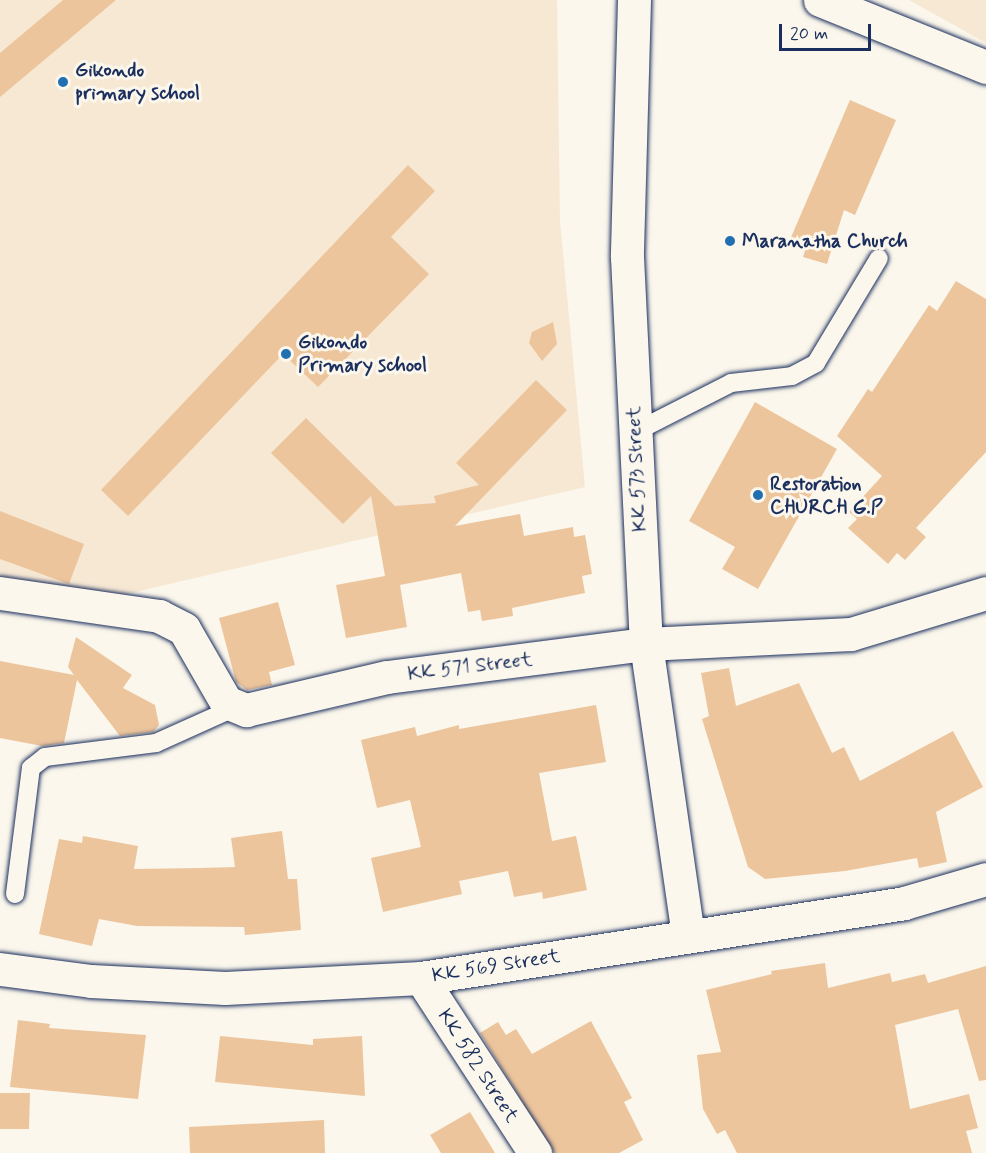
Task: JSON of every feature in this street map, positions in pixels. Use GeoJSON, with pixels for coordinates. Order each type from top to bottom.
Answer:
{"type":"FeatureCollection","features":[{"type":"Feature","properties":{"kind":"street","name":"KK 573 Street"},"geometry":{"type":"LineString","coordinates":[[634,0],[627,257],[646,644],[688,935]]}},
{"type":"Feature","properties":{"kind":"street"},"geometry":{"type":"LineString","coordinates":[[820,0],[986,68]]}},
{"type":"Feature","properties":{"kind":"street"},"geometry":{"type":"LineString","coordinates":[[0,593],[159,616],[184,629],[226,702],[234,708]]}},
{"type":"Feature","properties":{"kind":"street","name":"KK 571 Street"},"geometry":{"type":"LineString","coordinates":[[234,708],[246,710],[387,677],[646,644],[851,634],[986,593]]}},
{"type":"Feature","properties":{"kind":"street","name":"KK 569 Street"},"geometry":{"type":"LineString","coordinates":[[0,969],[91,981],[225,988],[421,978],[904,903],[986,879]]}},
{"type":"Feature","properties":{"kind":"street","name":"KK 582 Street"},"geometry":{"type":"LineString","coordinates":[[421,978],[535,1153]]}},
{"type":"Feature","properties":{"kind":"lane"},"geometry":{"type":"LineString","coordinates":[[635,432],[731,383],[792,376],[816,363],[879,258]]}},
{"type":"Feature","properties":{"kind":"lane"},"geometry":{"type":"LineString","coordinates":[[15,894],[31,768],[45,757],[156,743],[234,708]]}},
{"type":"Feature","properties":{"kind":"shaded area","name":"Gikondo Primary school"},"geometry":{"type":"Polygon","coordinates":[[[0,0],[557,0],[560,221],[585,487],[118,596],[0,581],[0,0]]]}},
{"type":"Feature","properties":{"kind":"shaded area"},"geometry":{"type":"Polygon","coordinates":[[[909,0],[986,0],[986,43],[909,0]]]}},
{"type":"Feature","properties":{"kind":"building"},"geometry":{"type":"Polygon","coordinates":[[[63,0],[116,0],[0,97],[0,53],[63,0]]]}},
{"type":"Feature","properties":{"kind":"building"},"geometry":{"type":"Polygon","coordinates":[[[850,100],[896,120],[855,215],[844,210],[827,264],[803,257],[806,247],[789,242],[850,100]]]}},
{"type":"Feature","properties":{"kind":"building"},"geometry":{"type":"Polygon","coordinates":[[[408,165],[435,191],[391,237],[429,274],[318,387],[283,354],[128,516],[101,490],[408,165]]]}},
{"type":"Feature","properties":{"kind":"building"},"geometry":{"type":"Polygon","coordinates":[[[956,281],[986,299],[986,452],[916,528],[926,537],[905,560],[897,553],[888,564],[848,528],[857,519],[849,512],[882,476],[837,436],[868,389],[872,392],[929,305],[937,311],[956,281]]]}},
{"type":"Feature","properties":{"kind":"building"},"geometry":{"type":"Polygon","coordinates":[[[553,322],[557,344],[542,361],[529,343],[532,332],[553,322]]]}},
{"type":"Feature","properties":{"kind":"building"},"geometry":{"type":"Polygon","coordinates":[[[536,380],[567,410],[455,526],[520,514],[524,536],[573,527],[574,537],[585,535],[592,574],[582,576],[585,593],[512,608],[513,616],[482,621],[480,610],[468,612],[461,573],[400,585],[407,627],[346,638],[336,585],[385,576],[371,496],[343,524],[271,453],[306,418],[395,506],[436,503],[434,496],[479,485],[456,463],[536,380]]]}},
{"type":"Feature","properties":{"kind":"building","name":"Restoration CHURCH G.P"},"geometry":{"type":"Polygon","coordinates":[[[755,402],[837,449],[758,589],[722,569],[735,547],[689,521],[755,402]]]}},
{"type":"Feature","properties":{"kind":"building"},"geometry":{"type":"Polygon","coordinates":[[[0,511],[84,544],[69,584],[0,559],[0,511]]]}},
{"type":"Feature","properties":{"kind":"building"},"geometry":{"type":"Polygon","coordinates":[[[278,602],[295,665],[269,672],[272,685],[247,690],[236,682],[219,618],[278,602]]]}},
{"type":"Feature","properties":{"kind":"building"},"geometry":{"type":"Polygon","coordinates":[[[76,637],[132,675],[123,688],[155,705],[159,725],[153,732],[120,736],[77,680],[64,743],[42,746],[0,738],[0,661],[74,675],[68,667],[76,637]]]}},
{"type":"Feature","properties":{"kind":"building"},"geometry":{"type":"Polygon","coordinates":[[[729,668],[736,706],[799,683],[832,753],[844,747],[860,781],[953,731],[983,787],[936,812],[947,862],[919,868],[917,858],[845,871],[765,879],[748,867],[702,719],[709,716],[701,673],[729,668]]]}},
{"type":"Feature","properties":{"kind":"building"},"geometry":{"type":"Polygon","coordinates":[[[596,705],[606,762],[539,773],[552,841],[576,836],[587,890],[543,899],[542,892],[514,897],[508,871],[459,881],[462,894],[383,912],[371,858],[421,847],[410,800],[377,808],[361,740],[415,727],[417,736],[459,725],[459,729],[596,705]]]}},
{"type":"Feature","properties":{"kind":"building"},"geometry":{"type":"Polygon","coordinates":[[[282,831],[288,879],[297,879],[301,930],[245,935],[244,927],[137,926],[99,919],[92,946],[39,934],[59,839],[82,843],[83,836],[138,846],[134,869],[235,867],[231,838],[282,831]]]}},
{"type":"Feature","properties":{"kind":"building"},"geometry":{"type":"Polygon","coordinates":[[[825,963],[828,988],[890,973],[892,982],[925,974],[928,983],[986,966],[986,1080],[979,1081],[958,1009],[895,1025],[910,1109],[969,1094],[978,1128],[966,1131],[972,1153],[737,1153],[725,1130],[717,1134],[703,1109],[697,1055],[721,1052],[706,990],[772,974],[771,971],[825,963]]]}},
{"type":"Feature","properties":{"kind":"building"},"geometry":{"type":"Polygon","coordinates":[[[18,1020],[50,1024],[49,1028],[146,1035],[138,1099],[10,1087],[18,1020]]]}},
{"type":"Feature","properties":{"kind":"building"},"geometry":{"type":"Polygon","coordinates":[[[591,1021],[632,1098],[624,1102],[643,1140],[619,1153],[554,1153],[480,1033],[498,1022],[506,1035],[516,1029],[532,1054],[591,1021]]]}},
{"type":"Feature","properties":{"kind":"building"},"geometry":{"type":"Polygon","coordinates":[[[220,1036],[313,1045],[313,1039],[362,1036],[365,1096],[215,1082],[220,1036]]]}},
{"type":"Feature","properties":{"kind":"building"},"geometry":{"type":"Polygon","coordinates":[[[0,1093],[30,1093],[29,1129],[0,1129],[0,1093]]]}},
{"type":"Feature","properties":{"kind":"building"},"geometry":{"type":"Polygon","coordinates":[[[470,1112],[495,1153],[441,1153],[430,1135],[470,1112]]]}},
{"type":"Feature","properties":{"kind":"building"},"geometry":{"type":"Polygon","coordinates":[[[324,1120],[325,1153],[190,1153],[189,1127],[324,1120]]]}},
{"type":"Feature","properties":{"kind":"place","name":"Gikondo primary school"},"geometry":{"type":"Point","coordinates":[63,82]}},
{"type":"Feature","properties":{"kind":"place","name":"Maranatha Church"},"geometry":{"type":"Point","coordinates":[730,241]}},
{"type":"Feature","properties":{"kind":"place","name":"Gikondo Primary school"},"geometry":{"type":"Point","coordinates":[286,354]}},
{"type":"Feature","properties":{"kind":"place","name":"Restoration CHURCH G.P"},"geometry":{"type":"Point","coordinates":[758,495]}}]}
